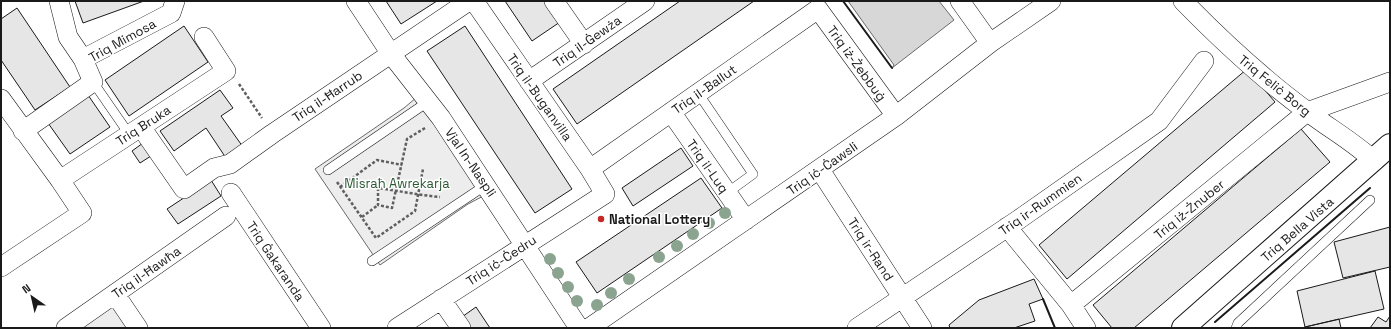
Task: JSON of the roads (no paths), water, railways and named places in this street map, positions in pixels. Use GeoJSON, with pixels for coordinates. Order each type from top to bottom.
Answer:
{"type":"FeatureCollection","features":[{"type":"Feature","properties":{"kind":"main road","name":"Triq Bella Vista"},"geometry":{"type":"LineString","coordinates":[[1183,328],[1197,320],[1390,145]]}},
{"type":"Feature","properties":{"kind":"street"},"geometry":{"type":"LineString","coordinates":[[59,1],[68,37],[84,59]]}},
{"type":"Feature","properties":{"kind":"street","name":"Vjal In-Naspli"},"geometry":{"type":"LineString","coordinates":[[356,1],[391,54],[441,118],[580,328]]}},
{"type":"Feature","properties":{"kind":"street","name":"Triq il-Ħarrub"},"geometry":{"type":"LineString","coordinates":[[135,130],[184,189],[214,168],[230,164],[469,1]]}},
{"type":"Feature","properties":{"kind":"street","name":"Triq il-Buganvilla"},"geometry":{"type":"LineString","coordinates":[[474,1],[590,169],[605,194]]}},
{"type":"Feature","properties":{"kind":"street"},"geometry":{"type":"LineString","coordinates":[[554,1],[584,44]]}},
{"type":"Feature","properties":{"kind":"street","name":"Triq il-Ġewża"},"geometry":{"type":"LineString","coordinates":[[529,81],[644,1]]}},
{"type":"Feature","properties":{"kind":"street"},"geometry":{"type":"LineString","coordinates":[[960,1],[990,43]]}},
{"type":"Feature","properties":{"kind":"street","name":"Triq iċ-Ċawsli"},"geometry":{"type":"LineString","coordinates":[[589,328],[820,170],[896,116],[990,43],[1051,1]]}},
{"type":"Feature","properties":{"kind":"street","name":"Triq Feliċ Borg"},"geometry":{"type":"LineString","coordinates":[[1183,1],[1221,40],[1307,112],[1363,150],[1374,161]]}},
{"type":"Feature","properties":{"kind":"street","name":"Triq Mimosa"},"geometry":{"type":"LineString","coordinates":[[23,130],[93,82],[84,59],[173,7]]}},
{"type":"Feature","properties":{"kind":"street","name":"Triq il-Ballut"},"geometry":{"type":"LineString","coordinates":[[590,169],[818,9]]}},
{"type":"Feature","properties":{"kind":"street","name":"Triq iż-Żebbuġ"},"geometry":{"type":"LineString","coordinates":[[818,9],[896,116]]}},
{"type":"Feature","properties":{"kind":"street","name":"Triq Bruka"},"geometry":{"type":"LineString","coordinates":[[60,180],[226,71],[204,37]]}},
{"type":"Feature","properties":{"kind":"street","name":"Triq ir-Rummien"},"geometry":{"type":"LineString","coordinates":[[857,328],[903,299],[1159,121],[1204,61]]}},
{"type":"Feature","properties":{"kind":"street"},"geometry":{"type":"LineString","coordinates":[[1307,112],[1390,82]]}},
{"type":"Feature","properties":{"kind":"street"},"geometry":{"type":"LineString","coordinates":[[1,99],[82,213],[1,268]]}},
{"type":"Feature","properties":{"kind":"street","name":"Triq il-Luq"},"geometry":{"type":"LineString","coordinates":[[671,112],[746,220]]}},
{"type":"Feature","properties":{"kind":"street","name":"Triq iż-Żnuber"},"geometry":{"type":"LineString","coordinates":[[1071,305],[1307,112]]}},
{"type":"Feature","properties":{"kind":"street","name":"Triq ir-Rand"},"geometry":{"type":"LineString","coordinates":[[820,170],[922,328]]}},
{"type":"Feature","properties":{"kind":"street","name":"Triq Ġakaranda"},"geometry":{"type":"LineString","coordinates":[[231,193],[320,328]]}},
{"type":"Feature","properties":{"kind":"street","name":"Triq iċ-Ċedru"},"geometry":{"type":"LineString","coordinates":[[397,328],[605,194]]}},
{"type":"Feature","properties":{"kind":"street","name":"Triq il-Ħawħa"},"geometry":{"type":"LineString","coordinates":[[66,328],[226,216]]}},
{"type":"Feature","properties":{"kind":"street"},"geometry":{"type":"LineString","coordinates":[[1007,227],[1071,305],[1086,328]]}},
{"type":"Feature","properties":{"kind":"street"},"geometry":{"type":"LineString","coordinates":[[115,294],[138,328]]}},
{"type":"Feature","properties":{"kind":"street"},"geometry":{"type":"LineString","coordinates":[[441,299],[461,328]]}},
{"type":"Feature","properties":{"kind":"lane"},"geometry":{"type":"LineString","coordinates":[[93,82],[135,130]]}},
{"type":"Feature","properties":{"kind":"lane"},"geometry":{"type":"LineString","coordinates":[[698,93],[753,174],[727,193]]}},
{"type":"Feature","properties":{"kind":"lane"},"geometry":{"type":"LineString","coordinates":[[328,170],[429,101]]}},
{"type":"Feature","properties":{"kind":"lane"},"geometry":{"type":"LineString","coordinates":[[372,261],[486,185]]}},
{"type":"Feature","properties":{"kind":"lane"},"geometry":{"type":"LineString","coordinates":[[1236,328],[1238,323],[1370,200]]}},
{"type":"Feature","properties":{"kind":"place","name":"National Lottery"},"geometry":{"type":"Point","coordinates":[601,219]}},
{"type":"Feature","properties":{"kind":"park label","name":"Misraħ Awrekarja"},"geometry":{"type":"Point","coordinates":[397,183]}}]}
